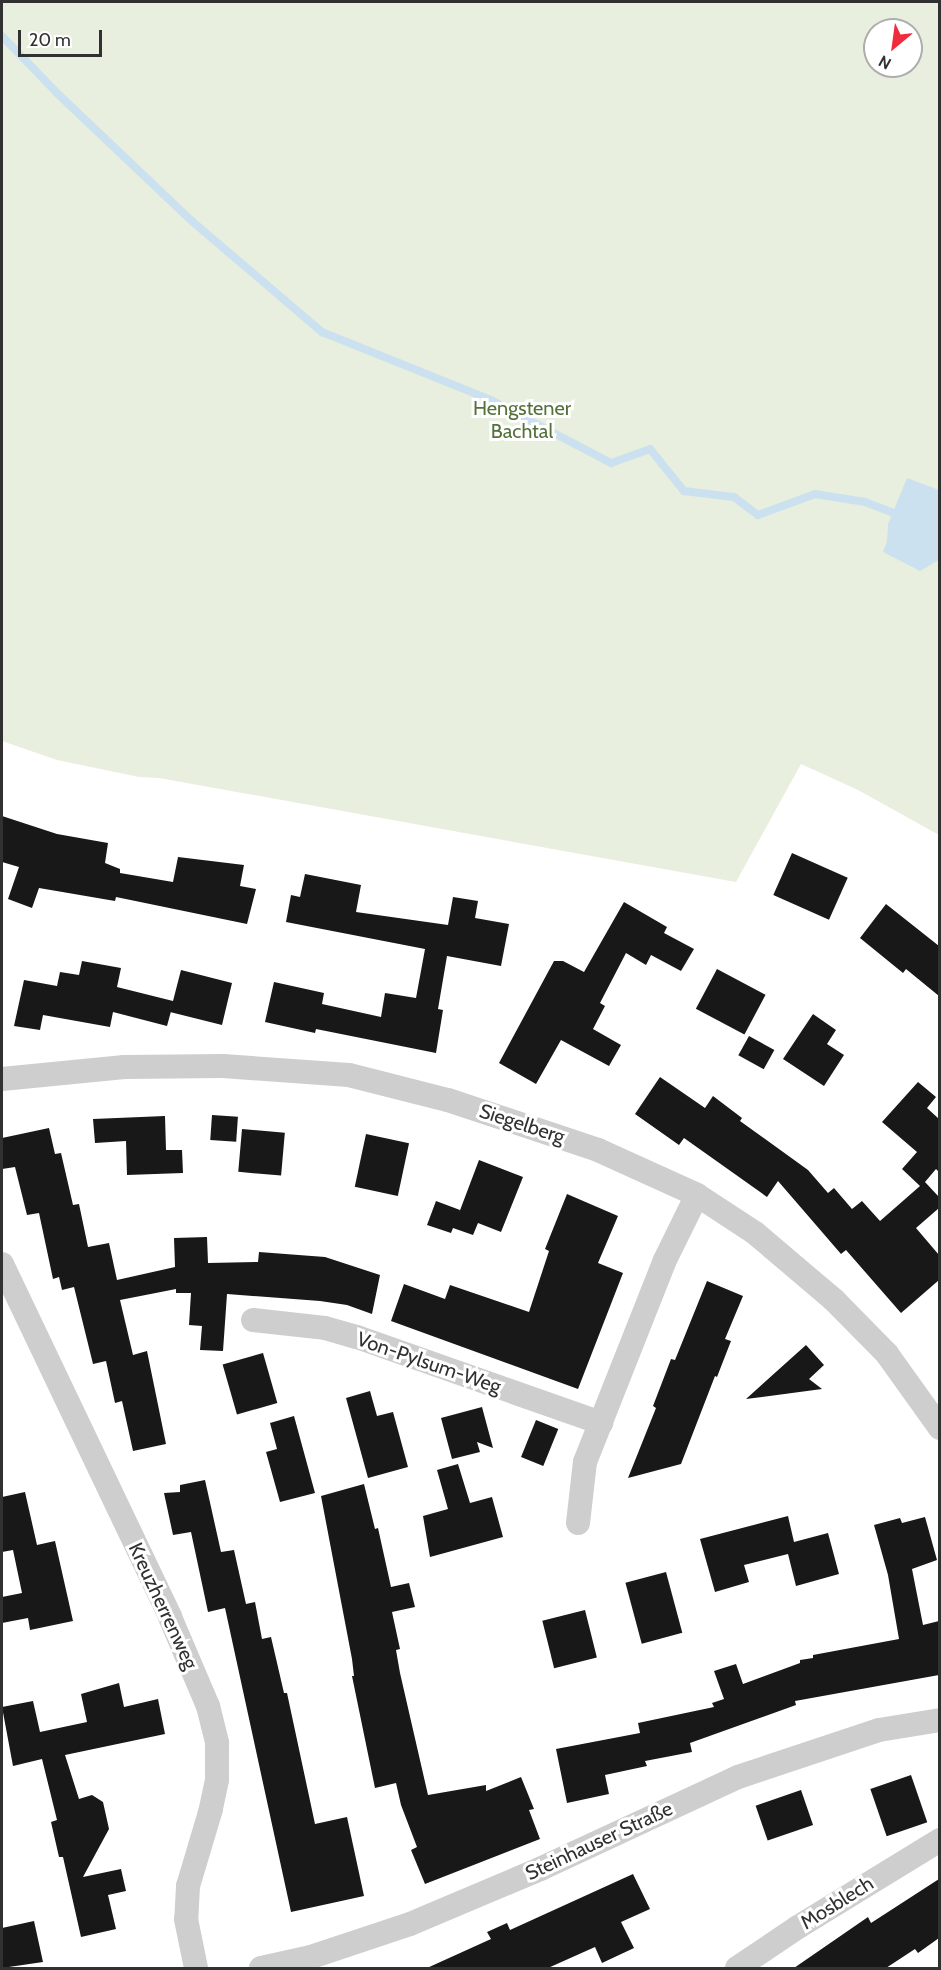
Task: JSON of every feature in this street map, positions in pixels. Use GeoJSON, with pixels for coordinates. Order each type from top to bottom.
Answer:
{"type":"FeatureCollection","features":[{"type":"Feature","properties":{"kind":"street","name":"Siegelberg"},"geometry":{"type":"LineString","coordinates":[[2,1079],[135,1067],[223,1066],[349,1075],[448,1100],[524,1123],[598,1150],[697,1196],[755,1233],[834,1300],[887,1354],[939,1428]]}},
{"type":"Feature","properties":{"kind":"street"},"geometry":{"type":"LineString","coordinates":[[578,1523],[585,1462],[665,1260],[697,1196]]}},
{"type":"Feature","properties":{"kind":"street","name":"Kreuzherrenweg"},"geometry":{"type":"LineString","coordinates":[[2,1264],[170,1617],[208,1706],[217,1743],[217,1780],[211,1809],[188,1886],[186,1919],[196,1968]]}},
{"type":"Feature","properties":{"kind":"street","name":"Von-Pylsum-Weg"},"geometry":{"type":"LineString","coordinates":[[253,1320],[325,1328],[357,1337],[601,1423]]}},
{"type":"Feature","properties":{"kind":"street","name":"Steinhauser Straße"},"geometry":{"type":"LineString","coordinates":[[261,1968],[311,1957],[421,1919],[540,1869],[738,1777],[879,1730],[939,1720]]}},
{"type":"Feature","properties":{"kind":"street","name":"Mosblech"},"geometry":{"type":"LineString","coordinates":[[737,1968],[798,1927],[939,1840]]}},
{"type":"Feature","properties":{"kind":"green space","name":"Hengstener Bachtal"},"geometry":{"type":"Polygon","coordinates":[[[2,2],[939,2],[939,835],[858,790],[801,764],[736,882],[159,778],[139,777],[57,760],[2,741],[2,2]]]}},
{"type":"Feature","properties":{"kind":"water"},"geometry":{"type":"Polygon","coordinates":[[[907,478],[939,490],[939,560],[920,571],[883,552],[887,541],[888,524],[907,478]]]}},
{"type":"Feature","properties":{"kind":"building"},"geometry":{"type":"Polygon","coordinates":[[[2,816],[57,834],[108,843],[105,863],[120,869],[120,873],[173,882],[178,857],[244,865],[240,886],[256,889],[247,924],[116,897],[115,901],[39,888],[32,908],[8,899],[19,867],[2,862],[2,816]]]}},
{"type":"Feature","properties":{"kind":"building"},"geometry":{"type":"Polygon","coordinates":[[[792,853],[848,878],[829,920],[773,895],[792,853]]]}},
{"type":"Feature","properties":{"kind":"building"},"geometry":{"type":"Polygon","coordinates":[[[305,874],[361,885],[356,912],[448,925],[453,897],[478,901],[475,918],[509,924],[501,966],[447,956],[438,1009],[443,1010],[436,1053],[316,1029],[315,1033],[265,1022],[274,982],[324,993],[322,1004],[381,1017],[385,993],[416,998],[425,949],[286,922],[291,895],[300,897],[305,874]]]}},
{"type":"Feature","properties":{"kind":"building"},"geometry":{"type":"Polygon","coordinates":[[[624,902],[667,927],[664,933],[694,949],[681,971],[651,955],[646,965],[626,953],[600,1003],[605,1006],[593,1029],[621,1045],[609,1066],[561,1040],[536,1084],[499,1063],[554,961],[563,961],[584,972],[624,902]]]}},
{"type":"Feature","properties":{"kind":"building"},"geometry":{"type":"Polygon","coordinates":[[[886,904],[939,946],[939,996],[906,969],[903,973],[860,938],[886,904]]]}},
{"type":"Feature","properties":{"kind":"building"},"geometry":{"type":"Polygon","coordinates":[[[82,961],[121,968],[117,987],[173,1001],[181,970],[232,983],[222,1025],[171,1012],[167,1026],[113,1012],[110,1027],[43,1015],[40,1030],[14,1026],[24,980],[57,986],[60,972],[79,975],[82,961]]]}},
{"type":"Feature","properties":{"kind":"building"},"geometry":{"type":"Polygon","coordinates":[[[717,969],[766,995],[744,1035],[696,1009],[717,969]]]}},
{"type":"Feature","properties":{"kind":"building"},"geometry":{"type":"Polygon","coordinates":[[[813,1014],[836,1030],[827,1044],[844,1055],[824,1086],[783,1059],[813,1014]]]}},
{"type":"Feature","properties":{"kind":"building"},"geometry":{"type":"Polygon","coordinates":[[[749,1036],[774,1050],[764,1069],[738,1055],[749,1036]]]}},
{"type":"Feature","properties":{"kind":"building"},"geometry":{"type":"Polygon","coordinates":[[[660,1077],[705,1108],[713,1096],[742,1118],[740,1121],[808,1170],[828,1193],[834,1188],[852,1209],[862,1201],[880,1221],[920,1186],[902,1169],[917,1152],[882,1122],[918,1082],[936,1097],[927,1108],[939,1119],[939,1172],[936,1169],[925,1182],[939,1197],[939,1208],[916,1228],[939,1255],[939,1280],[901,1313],[846,1250],[841,1254],[778,1181],[767,1197],[684,1138],[679,1145],[635,1114],[660,1077]]]}},
{"type":"Feature","properties":{"kind":"building"},"geometry":{"type":"Polygon","coordinates":[[[212,1115],[238,1117],[236,1142],[210,1140],[212,1115]]]}},
{"type":"Feature","properties":{"kind":"building"},"geometry":{"type":"Polygon","coordinates":[[[165,1116],[166,1150],[182,1150],[183,1173],[127,1175],[126,1141],[95,1143],[93,1119],[165,1116]]]}},
{"type":"Feature","properties":{"kind":"building"},"geometry":{"type":"Polygon","coordinates":[[[49,1128],[55,1154],[61,1153],[73,1205],[79,1204],[88,1247],[109,1243],[117,1280],[175,1267],[174,1238],[207,1237],[208,1263],[258,1262],[259,1252],[325,1257],[380,1275],[372,1314],[347,1305],[320,1301],[227,1294],[223,1351],[200,1350],[202,1326],[189,1325],[191,1293],[176,1293],[176,1289],[120,1300],[133,1355],[147,1351],[166,1444],[133,1451],[122,1401],[115,1403],[106,1361],[93,1364],[74,1287],[62,1290],[59,1277],[53,1279],[39,1213],[27,1215],[15,1167],[2,1169],[2,1138],[49,1128]]]}},
{"type":"Feature","properties":{"kind":"building"},"geometry":{"type":"Polygon","coordinates":[[[242,1129],[285,1133],[281,1176],[238,1172],[242,1129]]]}},
{"type":"Feature","properties":{"kind":"building"},"geometry":{"type":"Polygon","coordinates":[[[366,1134],[409,1143],[398,1196],[355,1187],[366,1134]]]}},
{"type":"Feature","properties":{"kind":"building"},"geometry":{"type":"Polygon","coordinates":[[[479,1160],[523,1177],[501,1232],[478,1223],[473,1235],[453,1228],[451,1233],[427,1225],[436,1201],[460,1210],[459,1213],[479,1160]]]}},
{"type":"Feature","properties":{"kind":"building"},"geometry":{"type":"Polygon","coordinates":[[[567,1194],[618,1216],[598,1263],[623,1273],[578,1389],[391,1321],[404,1284],[445,1299],[450,1285],[529,1312],[549,1251],[545,1249],[567,1194]]]}},
{"type":"Feature","properties":{"kind":"building"},"geometry":{"type":"Polygon","coordinates":[[[707,1281],[743,1296],[725,1339],[731,1341],[717,1377],[715,1376],[681,1464],[628,1478],[656,1408],[653,1406],[671,1359],[675,1360],[707,1281]]]}},
{"type":"Feature","properties":{"kind":"building"},"geometry":{"type":"Polygon","coordinates":[[[806,1345],[824,1365],[809,1379],[822,1389],[746,1399],[806,1345]]]}},
{"type":"Feature","properties":{"kind":"building"},"geometry":{"type":"Polygon","coordinates":[[[263,1353],[277,1403],[237,1415],[223,1365],[263,1353]]]}},
{"type":"Feature","properties":{"kind":"building"},"geometry":{"type":"Polygon","coordinates":[[[370,1391],[377,1416],[393,1412],[408,1467],[368,1478],[346,1398],[370,1391]]]}},
{"type":"Feature","properties":{"kind":"building"},"geometry":{"type":"Polygon","coordinates":[[[482,1407],[493,1448],[477,1442],[480,1452],[452,1459],[441,1418],[482,1407]]]}},
{"type":"Feature","properties":{"kind":"building"},"geometry":{"type":"Polygon","coordinates":[[[294,1416],[315,1493],[280,1502],[266,1452],[277,1449],[270,1423],[294,1416]]]}},
{"type":"Feature","properties":{"kind":"building"},"geometry":{"type":"Polygon","coordinates":[[[536,1420],[558,1429],[543,1466],[521,1457],[536,1420]]]}},
{"type":"Feature","properties":{"kind":"building"},"geometry":{"type":"Polygon","coordinates":[[[458,1464],[470,1503],[492,1497],[503,1537],[430,1557],[423,1516],[448,1509],[437,1470],[458,1464]]]}},
{"type":"Feature","properties":{"kind":"building"},"geometry":{"type":"Polygon","coordinates":[[[205,1480],[221,1552],[234,1550],[246,1604],[255,1602],[262,1639],[271,1637],[284,1693],[287,1693],[315,1824],[347,1817],[364,1896],[291,1912],[225,1608],[208,1612],[191,1532],[173,1535],[164,1493],[180,1492],[180,1485],[205,1480]]]}},
{"type":"Feature","properties":{"kind":"building"},"geometry":{"type":"Polygon","coordinates":[[[364,1484],[375,1529],[378,1528],[391,1587],[409,1583],[415,1607],[392,1612],[400,1649],[396,1650],[400,1673],[428,1795],[486,1785],[486,1791],[521,1777],[534,1809],[529,1810],[540,1839],[425,1884],[411,1850],[417,1847],[401,1805],[396,1783],[375,1788],[352,1676],[354,1676],[352,1659],[321,1496],[364,1484]]]}},
{"type":"Feature","properties":{"kind":"building"},"geometry":{"type":"Polygon","coordinates":[[[25,1492],[37,1545],[55,1541],[73,1621],[30,1630],[28,1618],[2,1623],[2,1597],[22,1593],[13,1550],[2,1552],[2,1497],[25,1492]]]}},
{"type":"Feature","properties":{"kind":"building"},"geometry":{"type":"Polygon","coordinates":[[[788,1516],[794,1542],[828,1533],[839,1574],[796,1586],[788,1554],[744,1565],[749,1582],[715,1592],[700,1539],[788,1516]]]}},
{"type":"Feature","properties":{"kind":"building"},"geometry":{"type":"Polygon","coordinates":[[[925,1517],[937,1560],[912,1569],[923,1625],[939,1621],[939,1675],[795,1701],[796,1705],[690,1743],[692,1752],[645,1761],[647,1766],[605,1775],[609,1794],[567,1803],[556,1749],[640,1733],[638,1723],[714,1707],[712,1703],[724,1699],[714,1671],[736,1664],[743,1684],[800,1663],[800,1660],[813,1658],[813,1655],[899,1639],[888,1575],[874,1525],[900,1518],[902,1523],[925,1517]]]}},
{"type":"Feature","properties":{"kind":"building"},"geometry":{"type":"Polygon","coordinates":[[[666,1572],[682,1633],[642,1644],[625,1583],[666,1572]]]}},
{"type":"Feature","properties":{"kind":"building"},"geometry":{"type":"Polygon","coordinates":[[[585,1610],[597,1658],[554,1668],[542,1621],[585,1610]]]}},
{"type":"Feature","properties":{"kind":"building"},"geometry":{"type":"Polygon","coordinates":[[[119,1683],[124,1707],[158,1699],[165,1734],[65,1755],[79,1799],[92,1795],[103,1802],[109,1829],[83,1877],[121,1869],[126,1891],[108,1895],[116,1929],[81,1937],[63,1857],[59,1857],[51,1822],[57,1820],[42,1759],[13,1766],[2,1707],[33,1701],[40,1732],[87,1722],[81,1694],[119,1683]]]}},
{"type":"Feature","properties":{"kind":"building"},"geometry":{"type":"Polygon","coordinates":[[[911,1775],[927,1822],[887,1836],[870,1789],[911,1775]]]}},
{"type":"Feature","properties":{"kind":"building"},"geometry":{"type":"Polygon","coordinates":[[[801,1790],[813,1825],[768,1841],[756,1806],[801,1790]]]}},
{"type":"Feature","properties":{"kind":"building"},"geometry":{"type":"Polygon","coordinates":[[[633,1874],[650,1909],[621,1922],[634,1948],[602,1963],[595,1947],[548,1968],[427,1968],[491,1939],[487,1932],[507,1923],[510,1930],[633,1874]]]}},
{"type":"Feature","properties":{"kind":"building"},"geometry":{"type":"Polygon","coordinates":[[[939,1879],[939,1938],[918,1953],[915,1949],[886,1968],[794,1968],[868,1917],[871,1923],[939,1879]]]}},
{"type":"Feature","properties":{"kind":"building"},"geometry":{"type":"Polygon","coordinates":[[[34,1921],[43,1962],[2,1968],[2,1928],[34,1921]]]}},
{"type":"Feature","properties":{"kind":"waterway"},"geometry":{"type":"LineString","coordinates":[[2,36],[58,94],[193,222],[322,332],[491,400],[611,463],[650,449],[684,491],[734,497],[758,515],[815,494],[865,502],[893,513]]}}]}
